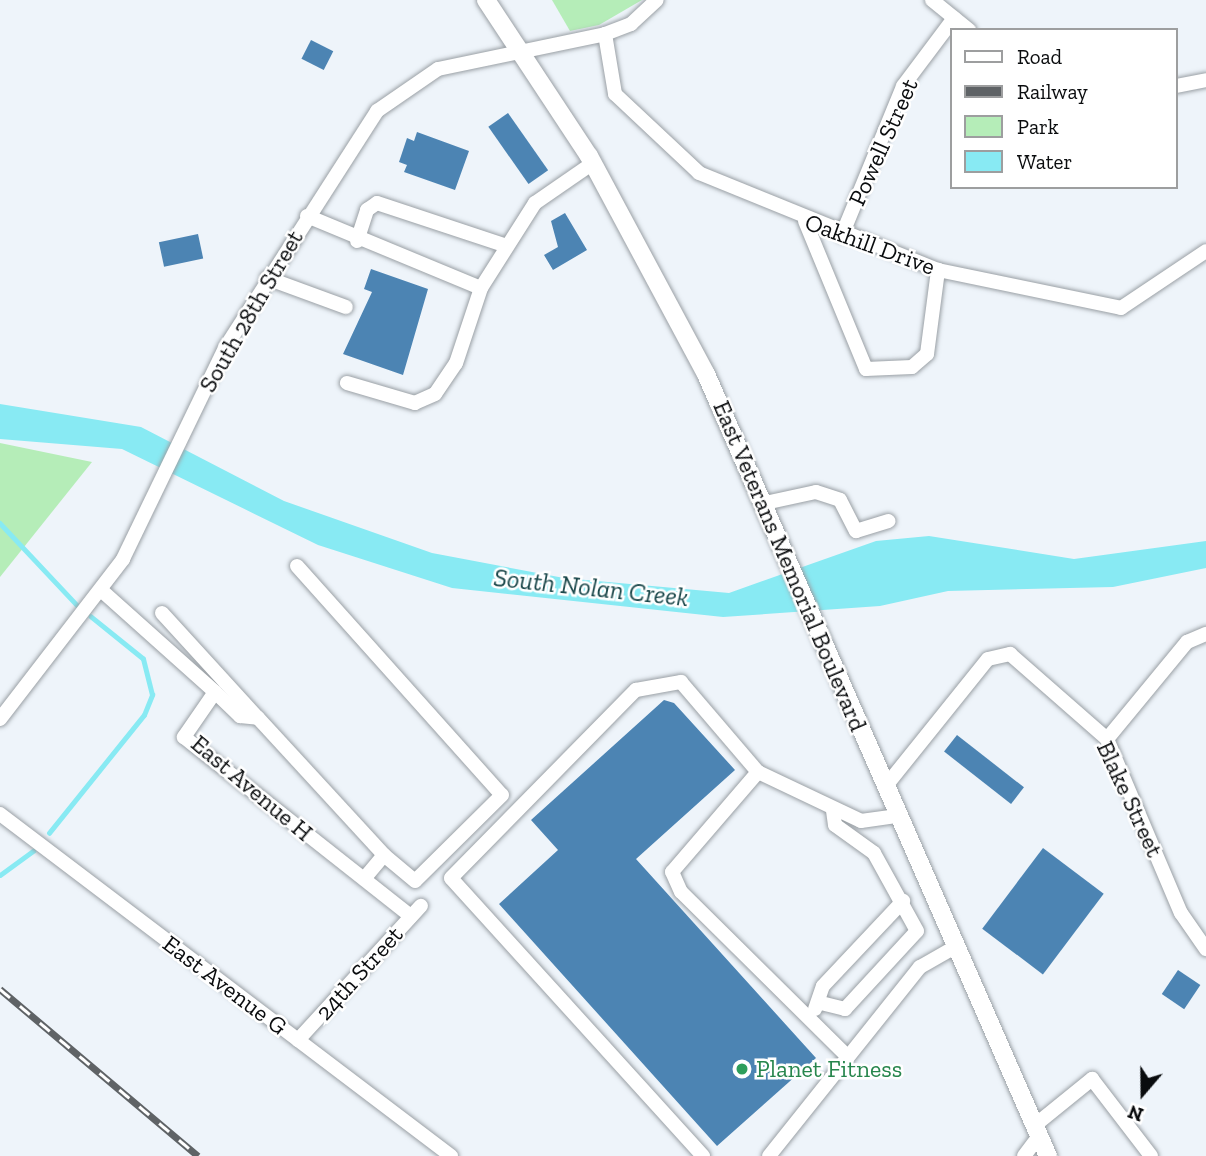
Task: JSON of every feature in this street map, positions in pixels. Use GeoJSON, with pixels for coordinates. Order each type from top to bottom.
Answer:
{"type":"FeatureCollection","features":[{"type":"Feature","properties":{"kind":"main road","name":"East Veterans Memorial Boulevard"},"geometry":{"type":"LineString","coordinates":[[486,0],[593,163],[706,374],[779,535],[885,787],[1048,1156]]}},
{"type":"Feature","properties":{"kind":"street","name":"South 28th Street"},"geometry":{"type":"LineString","coordinates":[[0,719],[101,590],[158,493],[214,368],[267,278],[362,131],[395,94],[438,69],[605,34],[631,24],[657,0]]}},
{"type":"Feature","properties":{"kind":"street"},"geometry":{"type":"LineString","coordinates":[[932,0],[966,28]]}},
{"type":"Feature","properties":{"kind":"street","name":"Powell Street"},"geometry":{"type":"LineString","coordinates":[[842,234],[903,86],[954,18]]}},
{"type":"Feature","properties":{"kind":"street","name":"Oakhill Drive"},"geometry":{"type":"LineString","coordinates":[[605,34],[615,94],[699,173],[805,221],[938,270],[1121,308],[1206,251]]}},
{"type":"Feature","properties":{"kind":"street"},"geometry":{"type":"LineString","coordinates":[[1178,86],[1206,80]]}},
{"type":"Feature","properties":{"kind":"street"},"geometry":{"type":"LineString","coordinates":[[347,383],[415,403],[435,394],[456,363],[481,288],[504,245],[535,202],[593,163]]}},
{"type":"Feature","properties":{"kind":"street"},"geometry":{"type":"LineString","coordinates":[[357,241],[367,210],[377,203],[504,245]]}},
{"type":"Feature","properties":{"kind":"street"},"geometry":{"type":"LineString","coordinates":[[307,216],[357,241],[481,288]]}},
{"type":"Feature","properties":{"kind":"street"},"geometry":{"type":"LineString","coordinates":[[805,221],[866,369],[912,367],[927,354],[938,270]]}},
{"type":"Feature","properties":{"kind":"street"},"geometry":{"type":"LineString","coordinates":[[267,278],[346,307]]}},
{"type":"Feature","properties":{"kind":"street"},"geometry":{"type":"LineString","coordinates":[[765,503],[816,492],[840,500],[856,531],[889,521]]}},
{"type":"Feature","properties":{"kind":"street"},"geometry":{"type":"LineString","coordinates":[[162,613],[384,855],[415,881],[502,795],[297,566]]}},
{"type":"Feature","properties":{"kind":"street"},"geometry":{"type":"LineString","coordinates":[[101,590],[240,716],[258,718]]}},
{"type":"Feature","properties":{"kind":"street"},"geometry":{"type":"LineString","coordinates":[[1107,739],[1187,642],[1206,634]]}},
{"type":"Feature","properties":{"kind":"street","name":"Blake Street"},"geometry":{"type":"LineString","coordinates":[[885,787],[988,659],[1010,654],[1107,739],[1181,913],[1206,949]]}},
{"type":"Feature","properties":{"kind":"street"},"geometry":{"type":"LineString","coordinates":[[703,1156],[450,878],[636,690],[681,682],[758,772],[861,821],[898,816]]}},
{"type":"Feature","properties":{"kind":"street","name":"East Avenue H"},"geometry":{"type":"LineString","coordinates":[[215,692],[184,737],[364,879],[416,911]]}},
{"type":"Feature","properties":{"kind":"street"},"geometry":{"type":"LineString","coordinates":[[758,772],[672,872],[681,892],[810,1015],[847,1056]]}},
{"type":"Feature","properties":{"kind":"street"},"geometry":{"type":"LineString","coordinates":[[821,1003],[845,1009],[915,937],[903,901],[874,853],[835,825],[833,810]]}},
{"type":"Feature","properties":{"kind":"street","name":"East Avenue G"},"geometry":{"type":"LineString","coordinates":[[0,814],[451,1156]]}},
{"type":"Feature","properties":{"kind":"street"},"geometry":{"type":"LineString","coordinates":[[364,879],[384,855]]}},
{"type":"Feature","properties":{"kind":"street"},"geometry":{"type":"LineString","coordinates":[[810,1015],[821,1003],[823,986],[903,901]]}},
{"type":"Feature","properties":{"kind":"street","name":"24th Street"},"geometry":{"type":"LineString","coordinates":[[298,1040],[416,911]]}},
{"type":"Feature","properties":{"kind":"street"},"geometry":{"type":"LineString","coordinates":[[769,1156],[920,967],[955,947]]}},
{"type":"Feature","properties":{"kind":"street"},"geometry":{"type":"LineString","coordinates":[[1024,1156],[1036,1131],[1091,1079],[1151,1156]]}},
{"type":"Feature","properties":{"kind":"green space"},"geometry":{"type":"Polygon","coordinates":[[[552,0],[642,0],[599,25],[570,31],[552,0]]]}},
{"type":"Feature","properties":{"kind":"green space"},"geometry":{"type":"Polygon","coordinates":[[[0,443],[92,462],[0,577],[0,443]]]}},
{"type":"Feature","properties":{"kind":"water","name":"South Nolan Creek"},"geometry":{"type":"Polygon","coordinates":[[[0,404],[141,427],[284,501],[432,553],[564,578],[729,593],[876,541],[929,536],[1074,559],[1206,541],[1206,568],[1113,587],[948,591],[880,606],[723,617],[452,588],[318,545],[122,449],[0,439],[0,404]]]}},
{"type":"Feature","properties":{"kind":"building"},"geometry":{"type":"Polygon","coordinates":[[[311,40],[333,51],[324,70],[301,59],[311,40]]]}},
{"type":"Feature","properties":{"kind":"building"},"geometry":{"type":"Polygon","coordinates":[[[508,113],[548,170],[528,184],[488,127],[508,113]]]}},
{"type":"Feature","properties":{"kind":"building"},"geometry":{"type":"Polygon","coordinates":[[[417,132],[469,151],[455,190],[404,172],[407,165],[399,162],[407,138],[414,141],[417,132]]]}},
{"type":"Feature","properties":{"kind":"building"},"geometry":{"type":"Polygon","coordinates":[[[565,213],[587,250],[553,270],[544,255],[558,247],[551,221],[565,213]]]}},
{"type":"Feature","properties":{"kind":"building"},"geometry":{"type":"Polygon","coordinates":[[[198,234],[203,258],[164,267],[159,242],[198,234]]]}},
{"type":"Feature","properties":{"kind":"building"},"geometry":{"type":"Polygon","coordinates":[[[371,269],[428,289],[403,375],[343,354],[372,292],[364,289],[371,269]]]}},
{"type":"Feature","properties":{"kind":"building"},"geometry":{"type":"Polygon","coordinates":[[[664,700],[674,703],[735,770],[636,859],[816,1058],[717,1146],[499,904],[558,850],[531,820],[664,700]]]}},
{"type":"Feature","properties":{"kind":"building"},"geometry":{"type":"Polygon","coordinates":[[[957,735],[1024,787],[1011,804],[944,752],[957,735]]]}},
{"type":"Feature","properties":{"kind":"building"},"geometry":{"type":"Polygon","coordinates":[[[1043,848],[1104,894],[1043,974],[982,929],[1043,848]]]}},
{"type":"Feature","properties":{"kind":"building"},"geometry":{"type":"Polygon","coordinates":[[[1178,970],[1200,985],[1184,1009],[1162,994],[1178,970]]]}},
{"type":"Feature","properties":{"kind":"waterway"},"geometry":{"type":"LineString","coordinates":[[0,523],[78,606]]}},
{"type":"Feature","properties":{"kind":"waterway"},"geometry":{"type":"LineString","coordinates":[[49,833],[144,715],[152,695],[143,659],[91,617]]}},
{"type":"Feature","properties":{"kind":"waterway"},"geometry":{"type":"LineString","coordinates":[[0,875],[33,851]]}},
{"type":"Feature","properties":{"kind":"railway"},"geometry":{"type":"LineString","coordinates":[[0,989],[198,1156]]}},
{"type":"Feature","properties":{"kind":"place","name":"Planet Fitness"},"geometry":{"type":"Point","coordinates":[742,1069]}}]}
